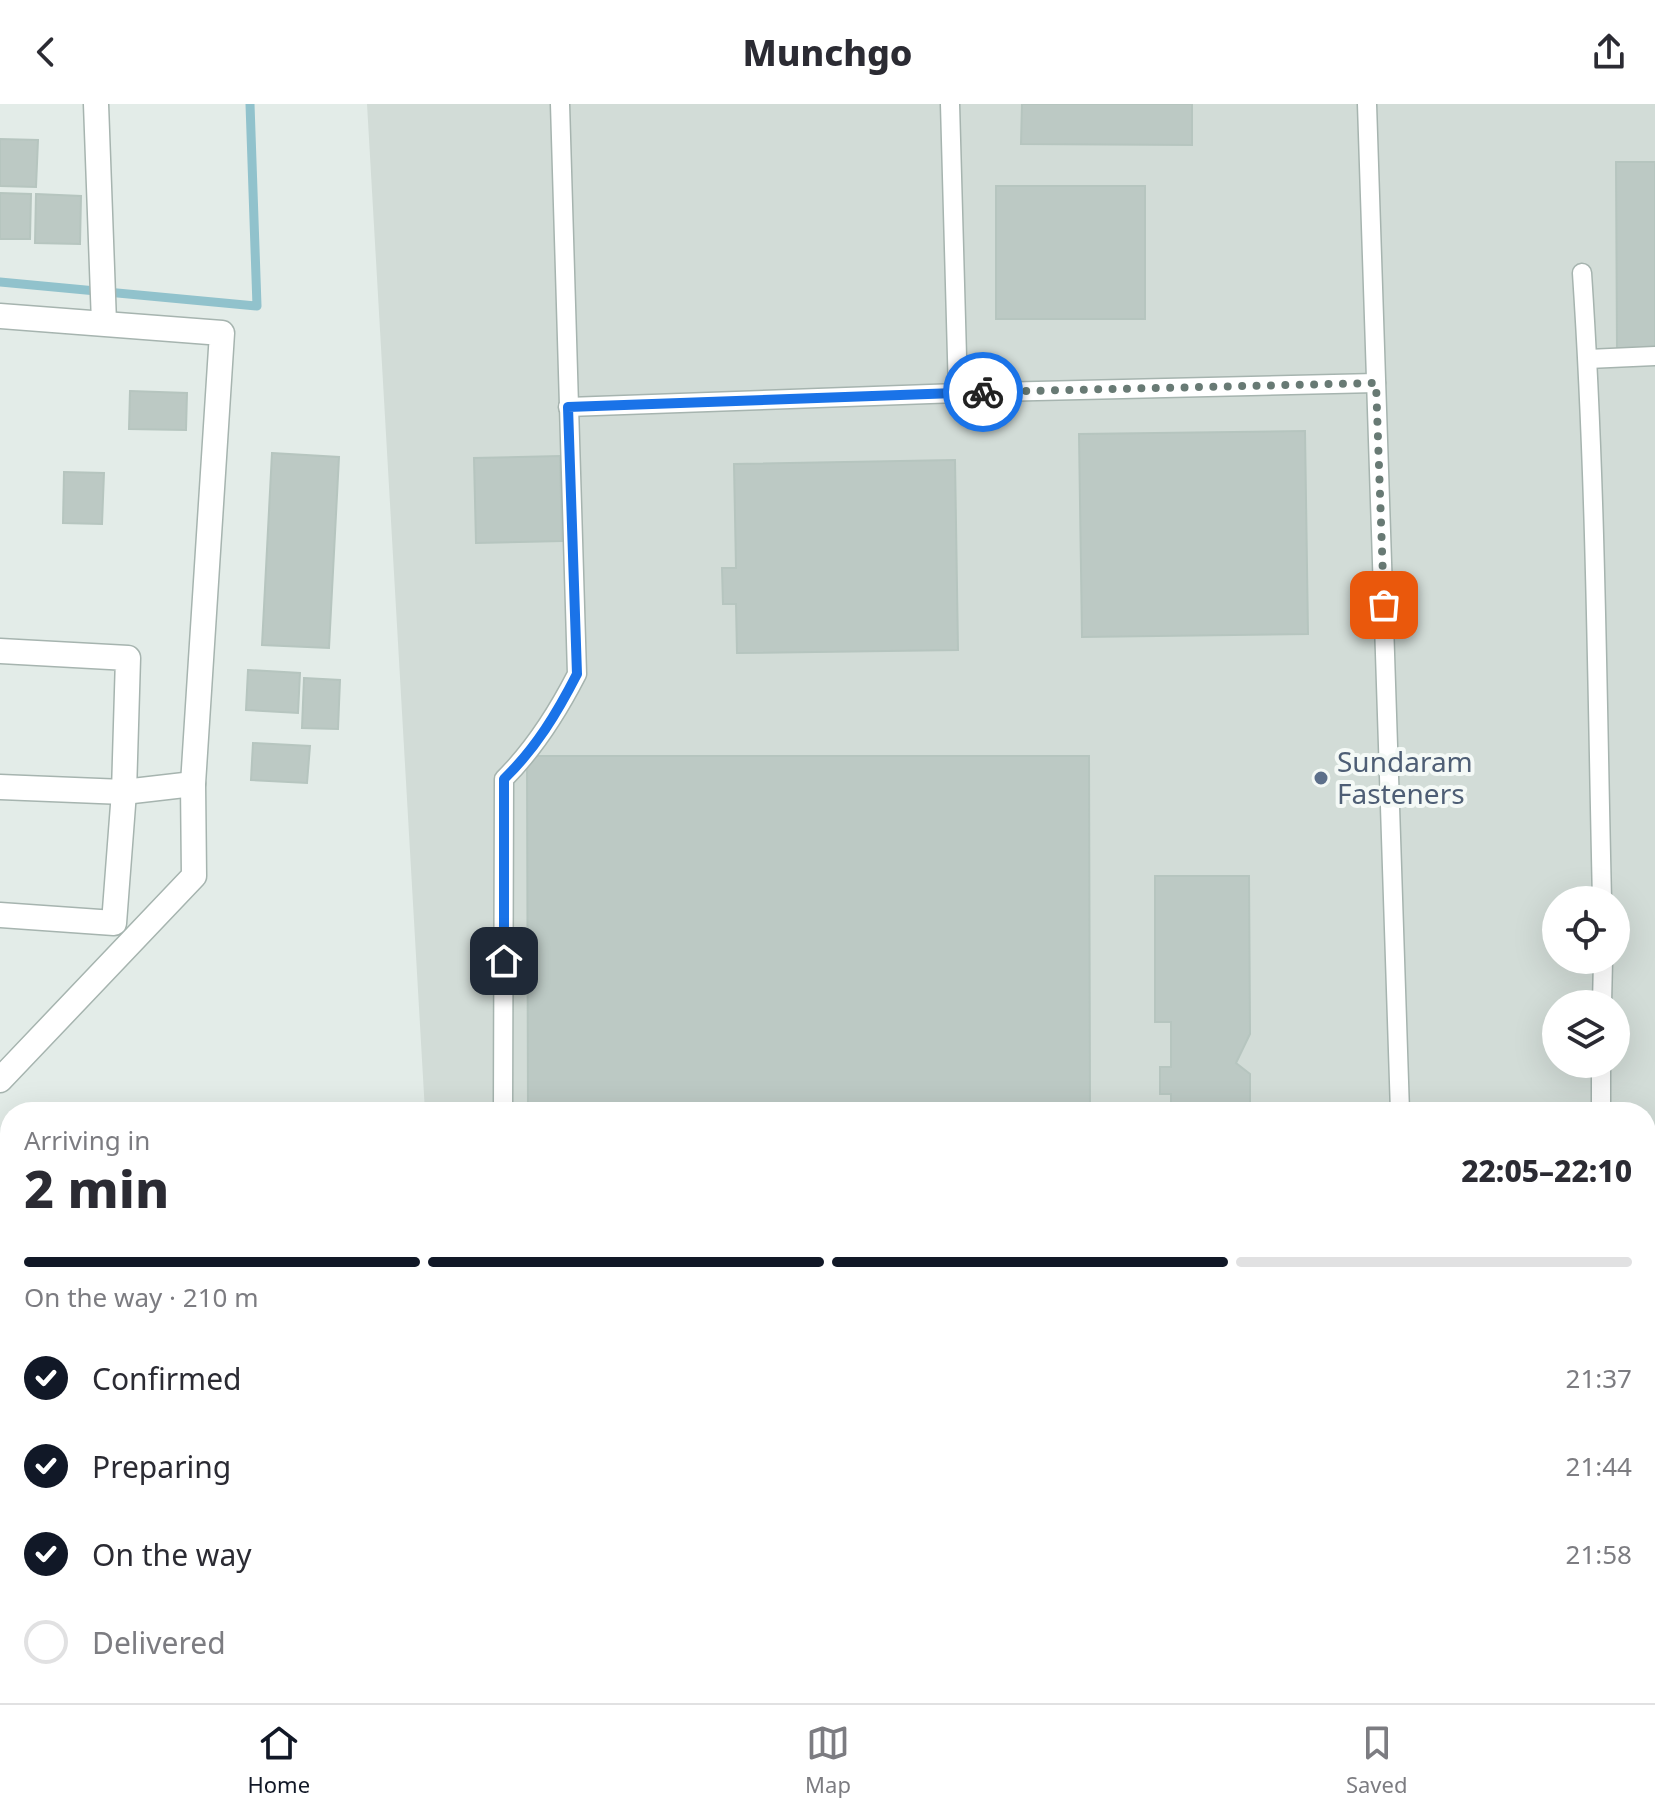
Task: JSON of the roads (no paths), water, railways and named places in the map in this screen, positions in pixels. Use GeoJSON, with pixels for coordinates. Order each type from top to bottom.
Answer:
{"type":"FeatureCollection","features":[{"type":"Feature","properties":{"kind":"street"},"geometry":{"type":"LineString","coordinates":[[96,104],[104,323]]}},
{"type":"Feature","properties":{"kind":"street"},"geometry":{"type":"LineString","coordinates":[[0,316],[222,333],[193,784],[194,876],[0,1080]]}},
{"type":"Feature","properties":{"kind":"street"},"geometry":{"type":"LineString","coordinates":[[0,651],[128,658],[124,792],[114,923],[0,915]]}},
{"type":"Feature","properties":{"kind":"street"},"geometry":{"type":"LineString","coordinates":[[0,787],[124,792],[193,784]]}},
{"type":"Feature","properties":{"kind":"lane"},"geometry":{"type":"LineString","coordinates":[[503,1102],[504,779],[527,756],[558,711],[577,674],[560,104]]}},
{"type":"Feature","properties":{"kind":"lane"},"geometry":{"type":"LineString","coordinates":[[950,104],[958,393]]}},
{"type":"Feature","properties":{"kind":"lane"},"geometry":{"type":"LineString","coordinates":[[1367,104],[1400,1102]]}},
{"type":"Feature","properties":{"kind":"lane"},"geometry":{"type":"LineString","coordinates":[[1582,273],[1588,359],[1602,886]]}},
{"type":"Feature","properties":{"kind":"lane"},"geometry":{"type":"LineString","coordinates":[[1588,359],[1655,356]]}},
{"type":"Feature","properties":{"kind":"lane"},"geometry":{"type":"LineString","coordinates":[[568,407],[958,393],[1376,383]]}},
{"type":"Feature","properties":{"kind":"lane"},"geometry":{"type":"LineString","coordinates":[[1601,1078],[1601,1102]]}},
{"type":"Feature","properties":{"kind":"waterway"},"geometry":{"type":"LineString","coordinates":[[0,282],[257,306],[250,104]]}},
{"type":"Feature","properties":{"kind":"place","name":"Sundaram Fasteners"},"geometry":{"type":"Point","coordinates":[1321,778]}}]}
